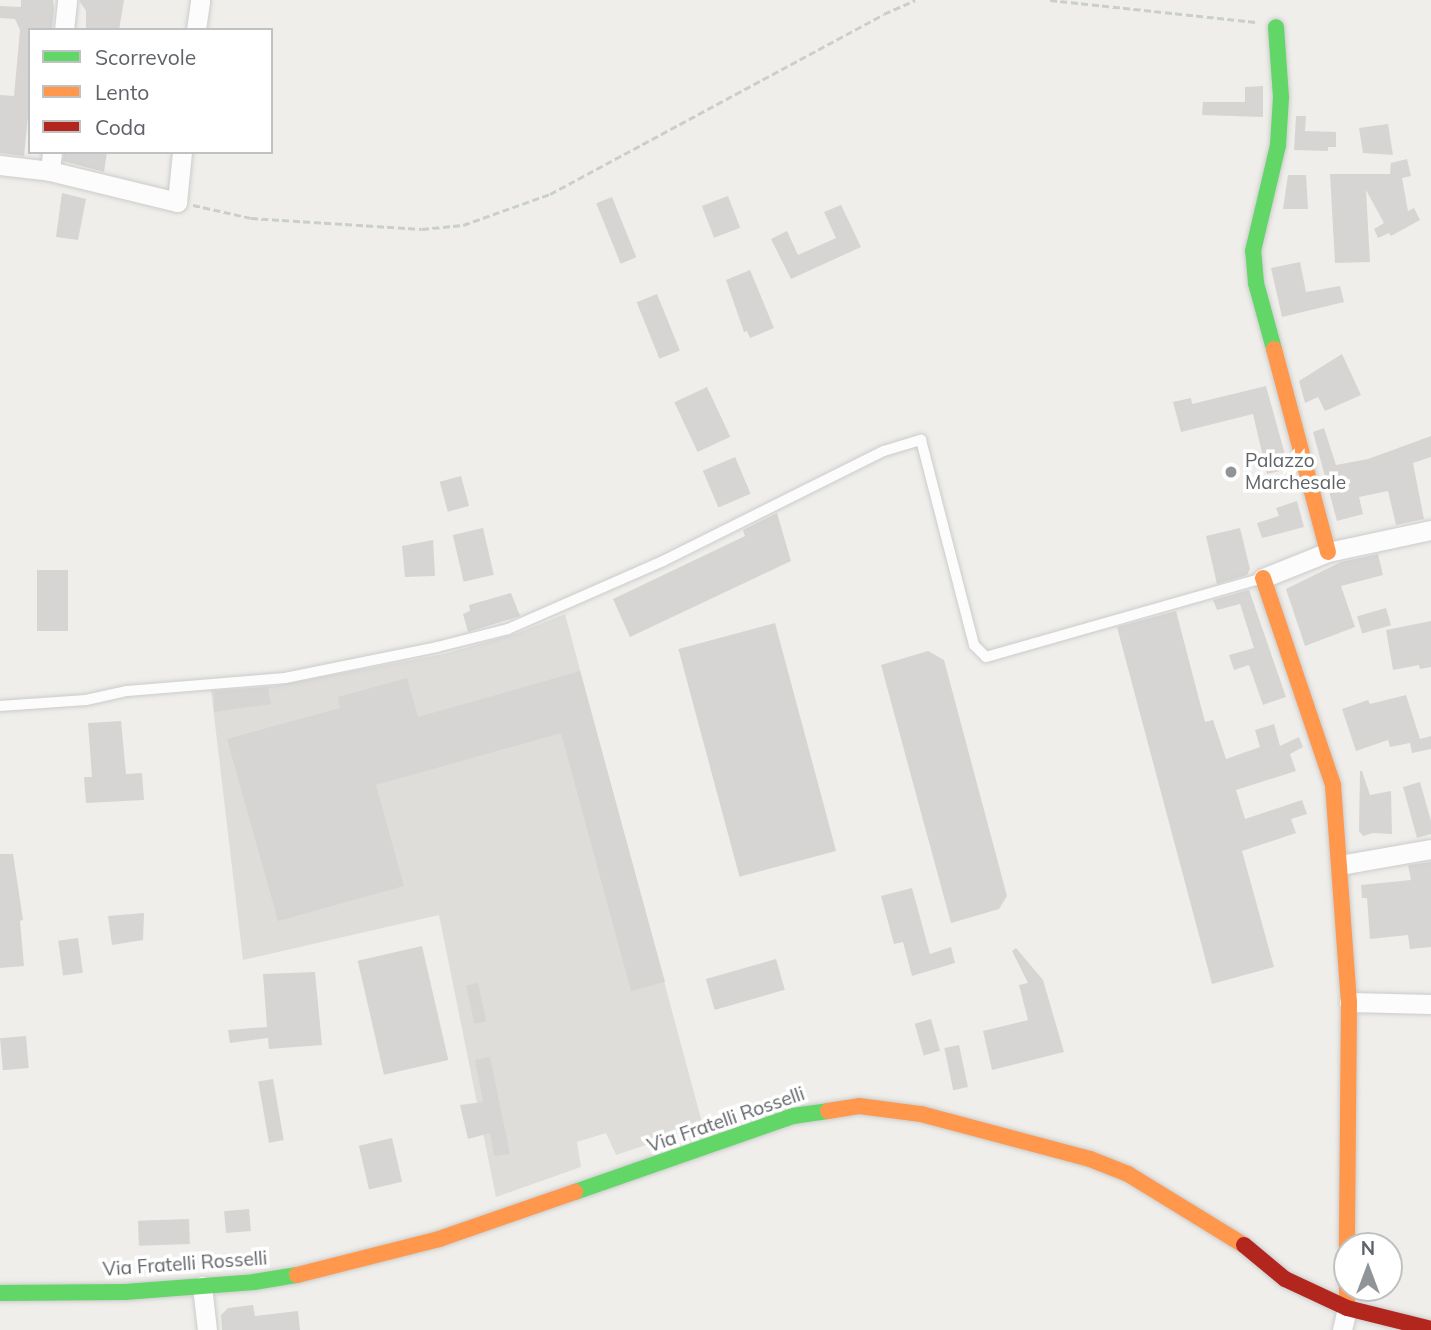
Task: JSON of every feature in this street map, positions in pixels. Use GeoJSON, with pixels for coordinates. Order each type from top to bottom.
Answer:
{"type":"FeatureCollection","features":[{"type":"Feature","properties":{"kind":"main road"},"geometry":{"type":"LineString","coordinates":[[1276,27],[1281,97],[1278,145],[1253,251],[1256,283],[1328,552]]}},
{"type":"Feature","properties":{"kind":"main road"},"geometry":{"type":"LineString","coordinates":[[1263,578],[1333,785],[1349,1002],[1347,1232]]}},
{"type":"Feature","properties":{"kind":"main road","name":"Via Fratelli Rosselli"},"geometry":{"type":"LineString","coordinates":[[0,1293],[125,1292],[254,1282],[359,1261],[439,1239],[605,1184],[793,1116],[859,1106],[921,1114],[1090,1159],[1128,1174],[1236,1239],[1285,1279],[1347,1308],[1431,1329]]}},
{"type":"Feature","properties":{"kind":"main road"},"geometry":{"type":"LineString","coordinates":[[1347,1302],[1347,1308]]}},
{"type":"Feature","properties":{"kind":"street"},"geometry":{"type":"LineString","coordinates":[[64,28],[67,0]]}},
{"type":"Feature","properties":{"kind":"street"},"geometry":{"type":"LineString","coordinates":[[196,28],[200,0]]}},
{"type":"Feature","properties":{"kind":"street"},"geometry":{"type":"LineString","coordinates":[[0,165],[51,162],[177,202],[182,154]]}},
{"type":"Feature","properties":{"kind":"street"},"geometry":{"type":"LineString","coordinates":[[1263,578],[1328,552],[1431,530]]}},
{"type":"Feature","properties":{"kind":"street"},"geometry":{"type":"LineString","coordinates":[[1340,865],[1431,849]]}},
{"type":"Feature","properties":{"kind":"street"},"geometry":{"type":"LineString","coordinates":[[1349,1002],[1431,1004]]}},
{"type":"Feature","properties":{"kind":"street"},"geometry":{"type":"LineString","coordinates":[[202,1286],[207,1330]]}},
{"type":"Feature","properties":{"kind":"street"},"geometry":{"type":"LineString","coordinates":[[1342,1330],[1347,1308]]}},
{"type":"Feature","properties":{"kind":"lane"},"geometry":{"type":"LineString","coordinates":[[0,706],[86,700],[127,691],[285,678],[437,647],[508,629],[663,561],[884,451],[921,440],[974,645],[986,657],[1263,578]]}},
{"type":"Feature","properties":{"kind":"path"},"geometry":{"type":"LineString","coordinates":[[177,202],[251,218],[422,229],[463,225],[550,194],[884,14],[915,0]]}},
{"type":"Feature","properties":{"kind":"path"},"geometry":{"type":"LineString","coordinates":[[1050,0],[1246,20],[1276,27]]}},
{"type":"Feature","properties":{"kind":"shaded area"},"geometry":{"type":"Polygon","coordinates":[[[565,614],[703,1126],[616,1155],[606,1133],[577,1142],[581,1167],[496,1197],[439,915],[243,960],[211,690],[274,686],[444,654],[518,633],[565,614]]]}},
{"type":"Feature","properties":{"kind":"building"},"geometry":{"type":"Polygon","coordinates":[[[21,0],[53,0],[54,9],[52,28],[28,28],[28,117],[24,156],[0,153],[0,95],[14,96],[20,30],[15,19],[0,18],[0,6],[21,7],[21,0]]]}},
{"type":"Feature","properties":{"kind":"building"},"geometry":{"type":"Polygon","coordinates":[[[79,0],[124,0],[119,28],[86,28],[86,11],[79,0]]]}},
{"type":"Feature","properties":{"kind":"building"},"geometry":{"type":"Polygon","coordinates":[[[1263,86],[1263,117],[1202,115],[1203,102],[1245,102],[1245,87],[1263,86]]]}},
{"type":"Feature","properties":{"kind":"building"},"geometry":{"type":"Polygon","coordinates":[[[1296,116],[1306,116],[1305,131],[1336,132],[1336,147],[1328,147],[1328,151],[1294,150],[1296,116]]]}},
{"type":"Feature","properties":{"kind":"building"},"geometry":{"type":"Polygon","coordinates":[[[1388,124],[1393,155],[1363,153],[1359,128],[1388,124]]]}},
{"type":"Feature","properties":{"kind":"building"},"geometry":{"type":"Polygon","coordinates":[[[64,154],[107,154],[104,172],[63,161],[64,154]]]}},
{"type":"Feature","properties":{"kind":"building"},"geometry":{"type":"Polygon","coordinates":[[[1407,159],[1411,176],[1402,178],[1408,211],[1414,208],[1420,220],[1391,236],[1389,233],[1378,238],[1374,229],[1384,223],[1366,190],[1370,262],[1335,263],[1330,174],[1390,174],[1391,163],[1407,159]]]}},
{"type":"Feature","properties":{"kind":"building"},"geometry":{"type":"Polygon","coordinates":[[[1288,175],[1306,175],[1308,209],[1283,209],[1288,175]]]}},
{"type":"Feature","properties":{"kind":"building"},"geometry":{"type":"Polygon","coordinates":[[[62,193],[86,199],[78,240],[56,237],[62,193]]]}},
{"type":"Feature","properties":{"kind":"building"},"geometry":{"type":"Polygon","coordinates":[[[728,196],[740,228],[714,238],[702,206],[728,196]]]}},
{"type":"Feature","properties":{"kind":"building"},"geometry":{"type":"Polygon","coordinates":[[[612,197],[636,257],[621,264],[596,203],[612,197]]]}},
{"type":"Feature","properties":{"kind":"building"},"geometry":{"type":"Polygon","coordinates":[[[841,205],[861,247],[791,279],[771,239],[787,231],[798,255],[836,238],[824,212],[841,205]]]}},
{"type":"Feature","properties":{"kind":"building"},"geometry":{"type":"Polygon","coordinates":[[[1300,262],[1306,292],[1340,286],[1344,302],[1282,317],[1271,268],[1300,262]]]}},
{"type":"Feature","properties":{"kind":"building"},"geometry":{"type":"Polygon","coordinates":[[[750,270],[774,328],[750,338],[747,331],[744,332],[726,280],[750,270]]]}},
{"type":"Feature","properties":{"kind":"building"},"geometry":{"type":"Polygon","coordinates":[[[657,294],[680,351],[659,359],[637,302],[657,294]]]}},
{"type":"Feature","properties":{"kind":"building"},"geometry":{"type":"Polygon","coordinates":[[[1342,354],[1361,395],[1325,411],[1318,397],[1305,403],[1299,381],[1342,354]]]}},
{"type":"Feature","properties":{"kind":"building"},"geometry":{"type":"Polygon","coordinates":[[[1266,386],[1289,469],[1267,474],[1253,414],[1181,432],[1173,402],[1191,398],[1192,404],[1266,386]]]}},
{"type":"Feature","properties":{"kind":"building"},"geometry":{"type":"Polygon","coordinates":[[[707,387],[730,437],[698,452],[674,402],[707,387]]]}},
{"type":"Feature","properties":{"kind":"building"},"geometry":{"type":"Polygon","coordinates":[[[1324,428],[1336,465],[1368,459],[1431,436],[1431,457],[1413,463],[1424,519],[1396,525],[1388,491],[1359,497],[1363,514],[1337,521],[1313,432],[1324,428]]]}},
{"type":"Feature","properties":{"kind":"building"},"geometry":{"type":"Polygon","coordinates":[[[735,457],[751,494],[718,507],[703,471],[735,457]]]}},
{"type":"Feature","properties":{"kind":"building"},"geometry":{"type":"Polygon","coordinates":[[[461,476],[469,506],[448,512],[440,482],[461,476]]]}},
{"type":"Feature","properties":{"kind":"building"},"geometry":{"type":"Polygon","coordinates":[[[1297,501],[1304,527],[1262,538],[1257,523],[1279,516],[1276,508],[1297,501]]]}},
{"type":"Feature","properties":{"kind":"building"},"geometry":{"type":"Polygon","coordinates":[[[777,513],[791,561],[630,637],[613,599],[745,536],[743,530],[777,513]]]}},
{"type":"Feature","properties":{"kind":"building"},"geometry":{"type":"Polygon","coordinates":[[[483,528],[494,575],[464,582],[453,535],[483,528]]]}},
{"type":"Feature","properties":{"kind":"building"},"geometry":{"type":"Polygon","coordinates":[[[1240,528],[1250,569],[1247,575],[1217,584],[1206,536],[1240,528]]]}},
{"type":"Feature","properties":{"kind":"building"},"geometry":{"type":"Polygon","coordinates":[[[433,540],[435,576],[405,577],[402,546],[433,540]]]}},
{"type":"Feature","properties":{"kind":"building"},"geometry":{"type":"Polygon","coordinates":[[[1378,554],[1383,575],[1341,586],[1355,627],[1305,646],[1286,589],[1341,562],[1378,554]]]}},
{"type":"Feature","properties":{"kind":"building"},"geometry":{"type":"Polygon","coordinates":[[[37,570],[68,570],[68,631],[37,631],[37,570]]]}},
{"type":"Feature","properties":{"kind":"building"},"geometry":{"type":"Polygon","coordinates":[[[1249,590],[1286,697],[1263,705],[1249,665],[1234,670],[1229,655],[1254,648],[1240,604],[1217,610],[1213,600],[1249,590]]]}},
{"type":"Feature","properties":{"kind":"building"},"geometry":{"type":"Polygon","coordinates":[[[511,593],[520,616],[468,632],[463,614],[470,611],[469,605],[511,593]]]}},
{"type":"Feature","properties":{"kind":"building"},"geometry":{"type":"Polygon","coordinates":[[[1386,608],[1391,625],[1362,634],[1357,616],[1386,608]]]}},
{"type":"Feature","properties":{"kind":"building"},"geometry":{"type":"Polygon","coordinates":[[[1176,611],[1205,722],[1213,720],[1226,759],[1260,747],[1255,730],[1274,724],[1280,746],[1299,737],[1303,747],[1290,754],[1296,771],[1236,790],[1245,819],[1302,800],[1307,814],[1291,819],[1296,833],[1242,851],[1274,967],[1212,984],[1117,627],[1176,611]]]}},
{"type":"Feature","properties":{"kind":"building"},"geometry":{"type":"Polygon","coordinates":[[[1431,621],[1431,667],[1420,669],[1419,665],[1393,670],[1386,630],[1431,621]]]}},
{"type":"Feature","properties":{"kind":"building"},"geometry":{"type":"Polygon","coordinates":[[[775,623],[836,851],[739,877],[678,649],[775,623]]]}},
{"type":"Feature","properties":{"kind":"building"},"geometry":{"type":"Polygon","coordinates":[[[928,651],[944,660],[1007,896],[999,909],[951,923],[881,665],[928,651]]]}},
{"type":"Feature","properties":{"kind":"building"},"geometry":{"type":"Polygon","coordinates":[[[580,671],[665,982],[631,991],[561,733],[376,785],[404,886],[278,921],[227,739],[340,708],[338,697],[407,678],[418,717],[580,671]]]}},
{"type":"Feature","properties":{"kind":"building"},"geometry":{"type":"Polygon","coordinates":[[[268,687],[271,704],[214,712],[214,692],[268,687]]]}},
{"type":"Feature","properties":{"kind":"building"},"geometry":{"type":"Polygon","coordinates":[[[1406,695],[1420,739],[1431,736],[1431,749],[1412,753],[1410,743],[1390,747],[1388,740],[1356,751],[1342,709],[1368,700],[1370,704],[1406,695]]]}},
{"type":"Feature","properties":{"kind":"building"},"geometry":{"type":"Polygon","coordinates":[[[121,721],[126,774],[142,773],[144,800],[86,803],[84,777],[92,777],[88,723],[121,721]]]}},
{"type":"Feature","properties":{"kind":"building"},"geometry":{"type":"Polygon","coordinates":[[[1360,771],[1370,795],[1391,791],[1392,834],[1373,833],[1363,836],[1359,831],[1360,771]]]}},
{"type":"Feature","properties":{"kind":"building"},"geometry":{"type":"Polygon","coordinates":[[[1420,782],[1431,821],[1431,834],[1417,838],[1403,787],[1420,782]]]}},
{"type":"Feature","properties":{"kind":"building"},"geometry":{"type":"Polygon","coordinates":[[[0,854],[13,854],[23,920],[20,921],[24,966],[0,968],[0,854]]]}},
{"type":"Feature","properties":{"kind":"building"},"geometry":{"type":"Polygon","coordinates":[[[1431,862],[1431,947],[1410,949],[1408,935],[1370,939],[1367,898],[1362,898],[1361,885],[1411,880],[1408,865],[1431,862]]]}},
{"type":"Feature","properties":{"kind":"building"},"geometry":{"type":"Polygon","coordinates":[[[912,888],[930,954],[951,947],[955,963],[912,976],[903,942],[894,944],[881,896],[912,888]]]}},
{"type":"Feature","properties":{"kind":"building"},"geometry":{"type":"Polygon","coordinates":[[[144,913],[143,940],[112,945],[108,916],[144,913]]]}},
{"type":"Feature","properties":{"kind":"building"},"geometry":{"type":"Polygon","coordinates":[[[78,938],[83,973],[63,975],[58,941],[78,938]]]}},
{"type":"Feature","properties":{"kind":"building"},"geometry":{"type":"Polygon","coordinates":[[[422,946],[448,1060],[384,1075],[358,961],[422,946]]]}},
{"type":"Feature","properties":{"kind":"building"},"geometry":{"type":"Polygon","coordinates":[[[1016,948],[1043,980],[1064,1052],[992,1070],[983,1031],[1028,1020],[1019,985],[1028,983],[1012,951],[1016,948]]]}},
{"type":"Feature","properties":{"kind":"building"},"geometry":{"type":"Polygon","coordinates":[[[776,959],[785,990],[715,1010],[706,979],[776,959]]]}},
{"type":"Feature","properties":{"kind":"building"},"geometry":{"type":"Polygon","coordinates":[[[315,972],[322,1045],[269,1049],[268,1038],[230,1043],[228,1030],[267,1027],[263,974],[315,972]]]}},
{"type":"Feature","properties":{"kind":"building"},"geometry":{"type":"Polygon","coordinates":[[[478,983],[486,1021],[474,1024],[466,985],[478,983]]]}},
{"type":"Feature","properties":{"kind":"building"},"geometry":{"type":"Polygon","coordinates":[[[931,1019],[940,1051],[924,1055],[915,1024],[931,1019]]]}},
{"type":"Feature","properties":{"kind":"building"},"geometry":{"type":"Polygon","coordinates":[[[26,1036],[29,1068],[3,1070],[0,1038],[26,1036]]]}},
{"type":"Feature","properties":{"kind":"building"},"geometry":{"type":"Polygon","coordinates":[[[959,1045],[968,1087],[953,1090],[944,1048],[959,1045]]]}},
{"type":"Feature","properties":{"kind":"building"},"geometry":{"type":"Polygon","coordinates":[[[490,1057],[510,1154],[494,1156],[490,1133],[468,1139],[460,1105],[483,1102],[475,1060],[490,1057]]]}},
{"type":"Feature","properties":{"kind":"building"},"geometry":{"type":"Polygon","coordinates":[[[273,1079],[284,1140],[269,1143],[258,1082],[273,1079]]]}},
{"type":"Feature","properties":{"kind":"building"},"geometry":{"type":"Polygon","coordinates":[[[392,1138],[402,1182],[369,1189],[359,1146],[392,1138]]]}},
{"type":"Feature","properties":{"kind":"building"},"geometry":{"type":"Polygon","coordinates":[[[249,1209],[251,1231],[226,1233],[224,1211],[249,1209]]]}},
{"type":"Feature","properties":{"kind":"building"},"geometry":{"type":"Polygon","coordinates":[[[189,1219],[190,1244],[139,1246],[138,1221],[189,1219]]]}},
{"type":"Feature","properties":{"kind":"building"},"geometry":{"type":"Polygon","coordinates":[[[253,1305],[255,1316],[298,1311],[300,1330],[222,1330],[221,1315],[228,1308],[253,1305]]]}},
{"type":"Feature","properties":{"kind":"traffic: fast"},"geometry":{"type":"LineString","coordinates":[[1274,349],[1256,283],[1253,251],[1278,145],[1281,97],[1276,27]]}},
{"type":"Feature","properties":{"kind":"traffic: fast"},"geometry":{"type":"LineString","coordinates":[[575,1192],[793,1116],[828,1111]]}},
{"type":"Feature","properties":{"kind":"traffic: fast"},"geometry":{"type":"LineString","coordinates":[[0,1293],[125,1292],[254,1282],[297,1275]]}},
{"type":"Feature","properties":{"kind":"traffic: slow"},"geometry":{"type":"LineString","coordinates":[[1274,349],[1328,552]]}},
{"type":"Feature","properties":{"kind":"traffic: slow"},"geometry":{"type":"LineString","coordinates":[[1263,578],[1333,785],[1349,1002],[1347,1232]]}},
{"type":"Feature","properties":{"kind":"traffic: slow"},"geometry":{"type":"LineString","coordinates":[[828,1111],[859,1106],[921,1114],[1090,1159],[1128,1174],[1244,1245]]}},
{"type":"Feature","properties":{"kind":"traffic: slow"},"geometry":{"type":"LineString","coordinates":[[297,1275],[439,1239],[575,1192]]}},
{"type":"Feature","properties":{"kind":"traffic: slow"},"geometry":{"type":"LineString","coordinates":[[1347,1302],[1347,1308]]}},
{"type":"Feature","properties":{"kind":"traffic: jam"},"geometry":{"type":"LineString","coordinates":[[1244,1245],[1285,1279],[1347,1308],[1431,1329]]}},
{"type":"Feature","properties":{"kind":"place","name":"Palazzo Marchesale"},"geometry":{"type":"Point","coordinates":[1231,472]}}]}
